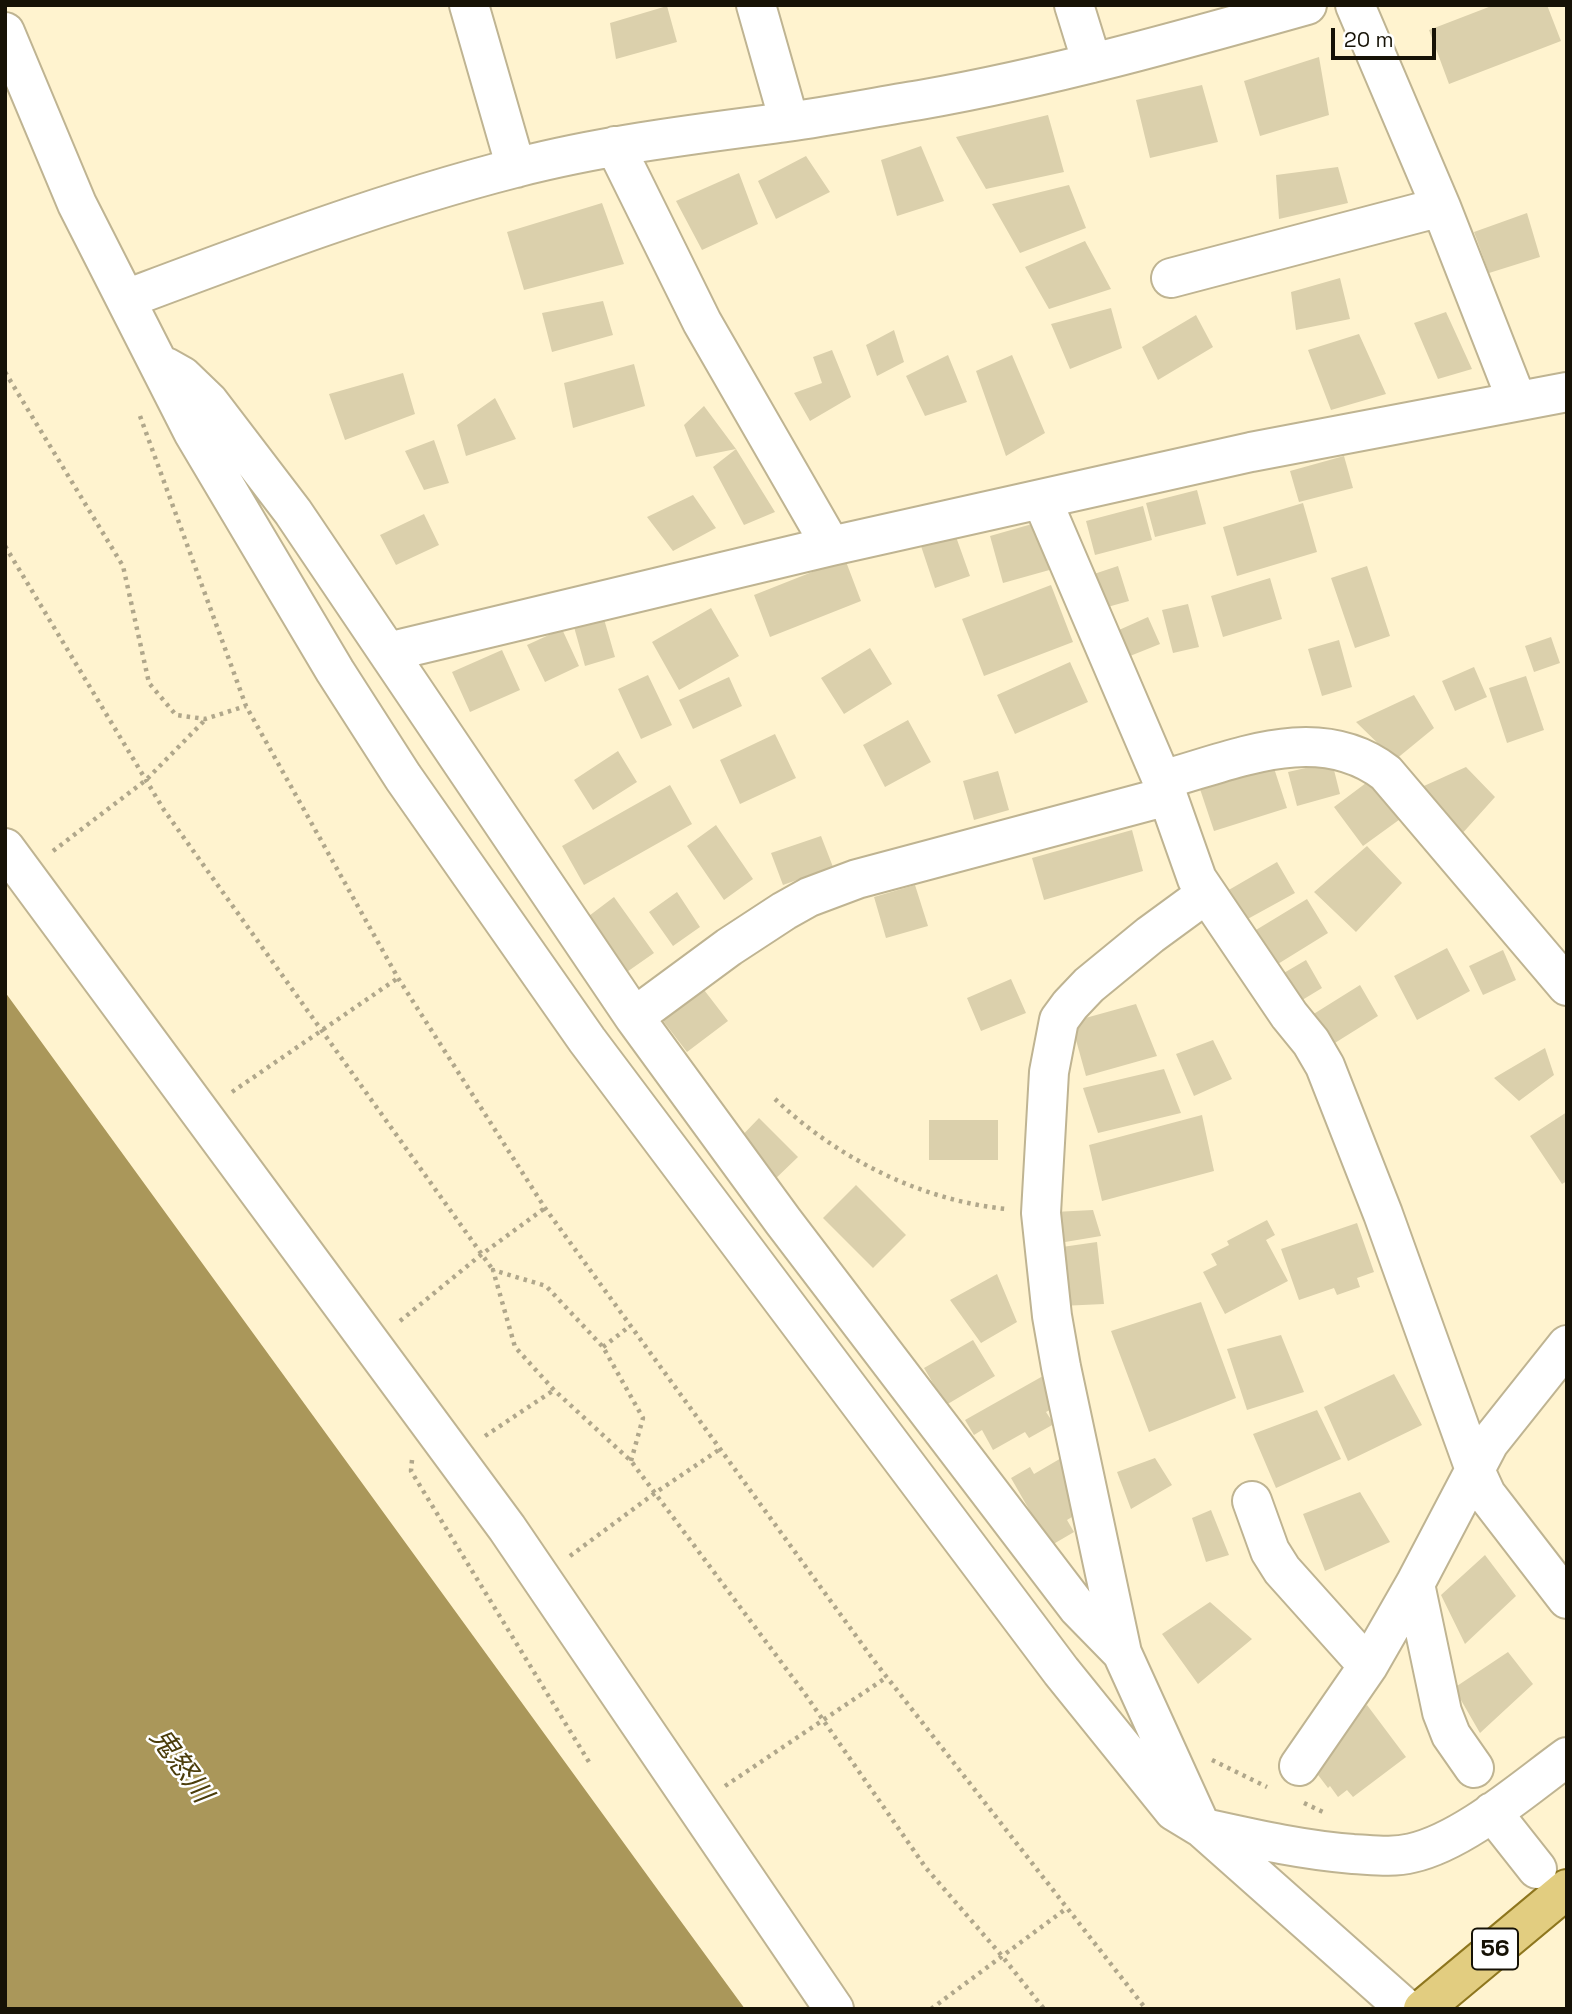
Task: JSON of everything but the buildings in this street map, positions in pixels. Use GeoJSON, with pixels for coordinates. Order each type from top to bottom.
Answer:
{"type":"FeatureCollection","features":[{"type":"Feature","properties":{"kind":"main road","name":"56"},"geometry":{"type":"LineString","coordinates":[[1423,2009],[1552,1879]]}},
{"type":"Feature","properties":{"kind":"street"},"geometry":{"type":"LineString","coordinates":[[469,5],[516,168]]}},
{"type":"Feature","properties":{"kind":"street"},"geometry":{"type":"LineString","coordinates":[[757,5],[789,121]]}},
{"type":"Feature","properties":{"kind":"street"},"geometry":{"type":"LineString","coordinates":[[1074,5],[1092,63]]}},
{"type":"Feature","properties":{"kind":"street"},"geometry":{"type":"LineString","coordinates":[[126,299],[304,232],[516,168],[615,146],[924,99],[1092,63],[1307,5]]}},
{"type":"Feature","properties":{"kind":"street"},"geometry":{"type":"LineString","coordinates":[[1355,5],[1441,207],[1517,401]]}},
{"type":"Feature","properties":{"kind":"street"},"geometry":{"type":"LineString","coordinates":[[5,32],[77,204],[193,432],[335,671],[403,777],[587,1040],[1061,1671],[1174,1811],[1202,1828],[1406,2009]]}},
{"type":"Feature","properties":{"kind":"street"},"geometry":{"type":"LineString","coordinates":[[615,146],[702,322],[831,546]]}},
{"type":"Feature","properties":{"kind":"street"},"geometry":{"type":"LineString","coordinates":[[1171,278],[1441,207]]}},
{"type":"Feature","properties":{"kind":"street"},"geometry":{"type":"LineString","coordinates":[[155,360],[182,376],[209,402],[293,512],[634,1017],[783,1222],[1078,1608],[1122,1653]]}},
{"type":"Feature","properties":{"kind":"street"},"geometry":{"type":"LineString","coordinates":[[388,652],[831,546],[1251,452],[1567,392]]}},
{"type":"Feature","properties":{"kind":"street"},"geometry":{"type":"LineString","coordinates":[[1042,500],[1165,788],[1189,859],[1206,894],[1289,1015],[1311,1042],[1325,1066],[1383,1214],[1486,1494],[1567,1599]]}},
{"type":"Feature","properties":{"kind":"street"},"geometry":{"type":"LineString","coordinates":[[634,1017],[729,947],[809,897],[857,879],[1165,788],[1286,746],[1347,751],[1370,761],[1386,773],[1567,986]]}},
{"type":"Feature","properties":{"kind":"street"},"geometry":{"type":"LineString","coordinates":[[15,861],[507,1528],[834,2009]]}},
{"type":"Feature","properties":{"kind":"street"},"geometry":{"type":"LineString","coordinates":[[1202,1828],[1122,1653],[1054,1329],[1041,1213],[1049,1072],[1059,1020],[1089,985],[1150,934],[1206,894]]}},
{"type":"Feature","properties":{"kind":"street"},"geometry":{"type":"LineString","coordinates":[[1299,1766],[1368,1666],[1415,1584],[1489,1443],[1567,1345]]}},
{"type":"Feature","properties":{"kind":"street"},"geometry":{"type":"LineString","coordinates":[[1252,1501],[1270,1551],[1282,1570],[1368,1666]]}},
{"type":"Feature","properties":{"kind":"street"},"geometry":{"type":"LineString","coordinates":[[1415,1584],[1442,1712],[1451,1735],[1474,1768]]}},
{"type":"Feature","properties":{"kind":"street"},"geometry":{"type":"LineString","coordinates":[[1202,1828],[1288,1847],[1390,1857],[1413,1853],[1436,1844],[1492,1812],[1567,1757]]}},
{"type":"Feature","properties":{"kind":"street"},"geometry":{"type":"LineString","coordinates":[[1492,1812],[1552,1879]]}},
{"type":"Feature","properties":{"kind":"path"},"geometry":{"type":"LineString","coordinates":[[5,372],[123,566],[149,683],[176,715],[205,719],[246,706]]}},
{"type":"Feature","properties":{"kind":"path"},"geometry":{"type":"LineString","coordinates":[[138,410],[246,706],[398,978],[545,1208],[887,1677],[1146,2009]]}},
{"type":"Feature","properties":{"kind":"path"},"geometry":{"type":"LineString","coordinates":[[5,546],[164,810],[493,1270],[515,1347],[554,1390],[631,1461],[824,1720],[926,1868],[1044,2009]]}},
{"type":"Feature","properties":{"kind":"path"},"geometry":{"type":"LineString","coordinates":[[15,861],[146,780],[205,719]]}},
{"type":"Feature","properties":{"kind":"path"},"geometry":{"type":"LineString","coordinates":[[232,1092],[398,978]]}},
{"type":"Feature","properties":{"kind":"path"},"geometry":{"type":"LineString","coordinates":[[775,1099],[840,1149],[886,1177],[945,1197],[991,1208],[1041,1213]]}},
{"type":"Feature","properties":{"kind":"path"},"geometry":{"type":"LineString","coordinates":[[395,1325],[482,1254],[545,1208]]}},
{"type":"Feature","properties":{"kind":"path"},"geometry":{"type":"LineString","coordinates":[[493,1270],[546,1286],[604,1347],[643,1418],[631,1461]]}},
{"type":"Feature","properties":{"kind":"path"},"geometry":{"type":"LineString","coordinates":[[604,1347],[631,1325]]}},
{"type":"Feature","properties":{"kind":"path"},"geometry":{"type":"LineString","coordinates":[[413,1448],[411,1471],[589,1762]]}},
{"type":"Feature","properties":{"kind":"path"},"geometry":{"type":"LineString","coordinates":[[541,1577],[720,1449]]}},
{"type":"Feature","properties":{"kind":"path"},"geometry":{"type":"LineString","coordinates":[[696,1806],[887,1677]]}},
{"type":"Feature","properties":{"kind":"path"},"geometry":{"type":"LineString","coordinates":[[932,2009],[1067,1908]]}},
{"type":"Feature","properties":{"kind":"water","name":"鬼怒川"},"geometry":{"type":"Polygon","coordinates":[[[5,992],[666,1901],[745,2009],[5,2009],[5,992]]]}}]}
